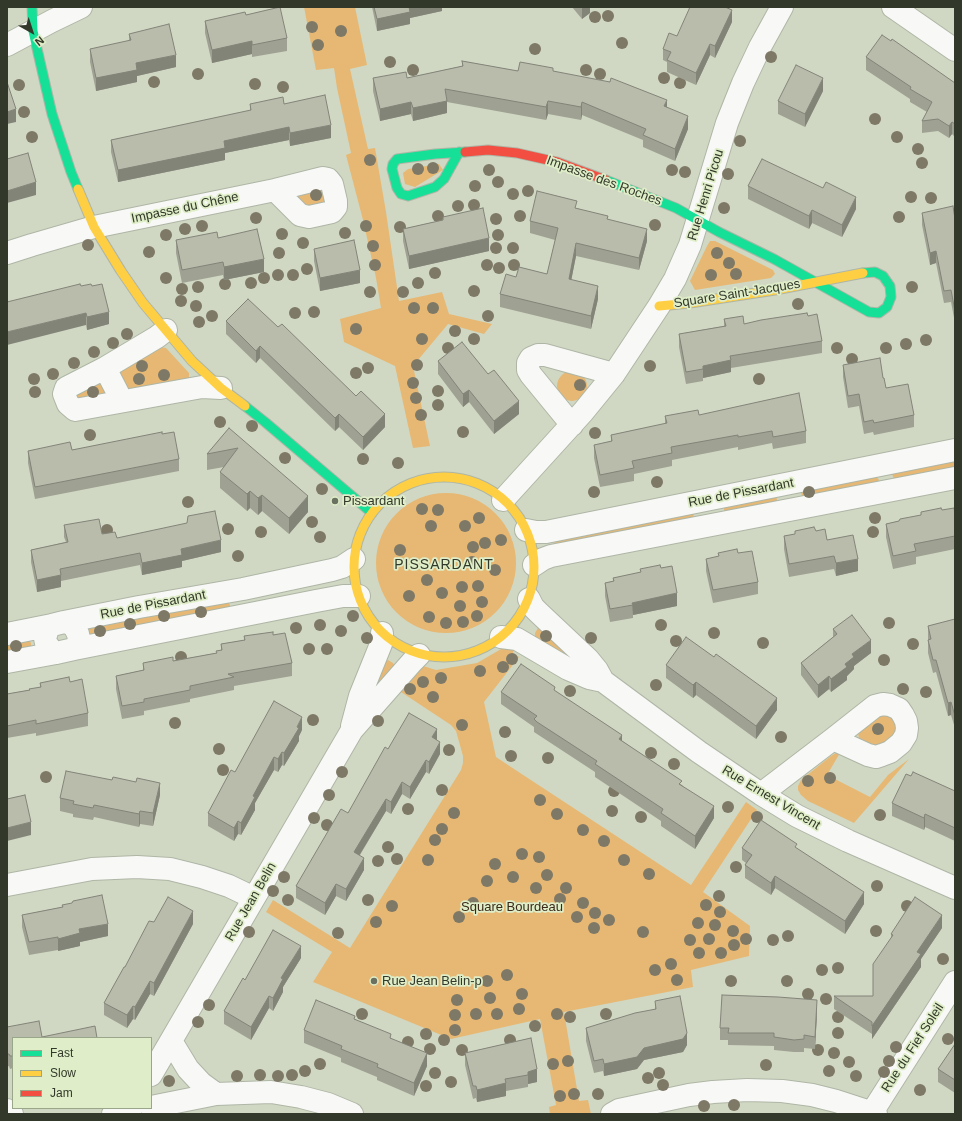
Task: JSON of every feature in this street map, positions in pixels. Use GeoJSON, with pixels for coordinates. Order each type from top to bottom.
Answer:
{"type":"FeatureCollection","features":[{"type":"Feature","properties":{"kind":"street"},"geometry":{"type":"LineString","coordinates":[[32,7],[34,31],[52,114],[71,172],[94,227],[121,271],[143,303],[192,361],[221,388],[265,422],[372,514]]}},
{"type":"Feature","properties":{"kind":"street"},"geometry":{"type":"LineString","coordinates":[[7,45],[81,7]]}},
{"type":"Feature","properties":{"kind":"street","name":"Rue Henri Picou"},"geometry":{"type":"LineString","coordinates":[[503,500],[572,425],[614,374],[659,306],[678,272],[690,245],[728,123],[743,83],[760,47],[782,7]]}},
{"type":"Feature","properties":{"kind":"street"},"geometry":{"type":"LineString","coordinates":[[893,7],[955,50]]}},
{"type":"Feature","properties":{"kind":"street","name":"Impasse des Roches"},"geometry":{"type":"LineString","coordinates":[[459,152],[444,179],[435,187],[408,196],[401,194],[397,188],[392,169],[393,164],[397,159],[435,154],[459,152],[488,150],[517,153],[557,162],[591,174],[676,208],[698,220]]}},
{"type":"Feature","properties":{"kind":"street","name":"Impasse du Chêne"},"geometry":{"type":"LineString","coordinates":[[7,253],[94,227],[275,190]]}},
{"type":"Feature","properties":{"kind":"street","name":"Square Saint-Jacques"},"geometry":{"type":"LineString","coordinates":[[659,306],[690,303],[767,291],[816,282],[868,272],[875,272],[883,276],[890,286],[891,297],[887,307],[879,313],[869,312],[816,282],[698,220]]}},
{"type":"Feature","properties":{"kind":"street"},"geometry":{"type":"LineString","coordinates":[[166,330],[105,368],[66,388],[64,394],[68,404],[75,410],[202,387],[221,388]]}},
{"type":"Feature","properties":{"kind":"street"},"geometry":{"type":"LineString","coordinates":[[572,425],[531,376],[528,370],[528,363],[531,358],[538,355],[545,355],[614,374]]}},
{"type":"Feature","properties":{"kind":"street"},"geometry":{"type":"LineString","coordinates":[[105,368],[122,401]]}},
{"type":"Feature","properties":{"kind":"street","name":"Rue de Pissardant"},"geometry":{"type":"LineString","coordinates":[[526,530],[546,532],[955,450]]}},
{"type":"Feature","properties":{"kind":"street"},"geometry":{"type":"LineString","coordinates":[[445,477],[465,479],[483,486],[503,500],[514,510],[526,530],[532,545],[534,565],[533,584],[529,599],[520,616],[511,628],[485,648],[469,654],[450,658],[420,655],[397,644],[382,633],[365,610],[359,596],[355,578],[354,559],[362,530],[372,514],[385,499],[404,486],[426,479],[445,477]]}},
{"type":"Feature","properties":{"kind":"street","name":"Rue de Pissardant"},"geometry":{"type":"LineString","coordinates":[[534,565],[551,556],[955,478]]}},
{"type":"Feature","properties":{"kind":"street","name":"Rue de Pissardant"},"geometry":{"type":"LineString","coordinates":[[7,634],[139,607],[243,589],[332,570],[342,567],[354,559]]}},
{"type":"Feature","properties":{"kind":"street"},"geometry":{"type":"LineString","coordinates":[[243,589],[248,614]]}},
{"type":"Feature","properties":{"kind":"street"},"geometry":{"type":"LineString","coordinates":[[7,662],[343,596],[359,596]]}},
{"type":"Feature","properties":{"kind":"street","name":"Rue Ernest Vincent"},"geometry":{"type":"LineString","coordinates":[[529,599],[533,607],[588,659],[597,670],[603,681]]}},
{"type":"Feature","properties":{"kind":"street"},"geometry":{"type":"LineString","coordinates":[[58,624],[71,624],[78,634],[77,646],[65,651]]}},
{"type":"Feature","properties":{"kind":"street","name":"Rue Jean Belin"},"geometry":{"type":"LineString","coordinates":[[352,730],[360,696],[381,644],[382,633]]}},
{"type":"Feature","properties":{"kind":"street","name":"Rue Ernest Vincent"},"geometry":{"type":"LineString","coordinates":[[501,637],[517,639],[568,669],[589,678],[603,681],[699,752],[761,794],[797,816],[844,839],[955,888]]}},
{"type":"Feature","properties":{"kind":"street","name":"Rue Jean Belin"},"geometry":{"type":"LineString","coordinates":[[152,1073],[352,730],[406,668],[420,655]]}},
{"type":"Feature","properties":{"kind":"street"},"geometry":{"type":"LineString","coordinates":[[761,794],[833,739]]}},
{"type":"Feature","properties":{"kind":"street"},"geometry":{"type":"LineString","coordinates":[[7,885],[92,869],[137,867],[170,869],[202,876],[229,886],[254,898]]}},
{"type":"Feature","properties":{"kind":"street","name":"Rue du Fief Soleil"},"geometry":{"type":"LineString","coordinates":[[873,1114],[955,982]]}},
{"type":"Feature","properties":{"kind":"street"},"geometry":{"type":"LineString","coordinates":[[171,1041],[188,1069],[201,1083],[216,1094]]}},
{"type":"Feature","properties":{"kind":"street"},"geometry":{"type":"LineString","coordinates":[[612,1114],[619,1110],[631,1107],[690,1095],[747,1090],[782,1091],[812,1095],[836,1101],[873,1114]]}},
{"type":"Feature","properties":{"kind":"street"},"geometry":{"type":"LineString","coordinates":[[152,1107],[216,1094],[271,1092],[301,1097],[328,1104],[352,1114]]}},
{"type":"Feature","properties":{"kind":"street"},"geometry":{"type":"LineString","coordinates":[[676,1114],[690,1095]]}},
{"type":"Feature","properties":{"kind":"street"},"geometry":{"type":"LineString","coordinates":[[7,1110],[12,1114]]}},
{"type":"Feature","properties":{"kind":"green space"},"geometry":{"type":"Polygon","coordinates":[[[304,7],[355,7],[367,65],[350,69],[368,149],[375,148],[399,301],[442,292],[449,314],[492,324],[484,334],[448,324],[413,366],[430,446],[413,448],[395,366],[344,342],[340,319],[381,308],[363,220],[346,155],[351,153],[334,68],[316,70],[304,7]]]}},
{"type":"Feature","properties":{"kind":"green space"},"geometry":{"type":"Polygon","coordinates":[[[439,164],[443,170],[415,187],[405,184],[403,173],[408,169],[439,164]]]}},
{"type":"Feature","properties":{"kind":"green space"},"geometry":{"type":"Polygon","coordinates":[[[321,183],[330,203],[304,209],[294,200],[296,190],[321,183]]]}},
{"type":"Feature","properties":{"kind":"green space"},"geometry":{"type":"Polygon","coordinates":[[[710,241],[715,241],[773,270],[775,274],[771,278],[695,290],[690,281],[710,241]]]}},
{"type":"Feature","properties":{"kind":"green space"},"geometry":{"type":"Polygon","coordinates":[[[160,347],[166,348],[189,373],[189,378],[129,393],[118,375],[120,369],[160,347]]]}},
{"type":"Feature","properties":{"kind":"green space"},"geometry":{"type":"Polygon","coordinates":[[[572,371],[583,375],[587,386],[583,397],[572,401],[561,397],[557,386],[561,375],[572,371]]]}},
{"type":"Feature","properties":{"kind":"green space"},"geometry":{"type":"Polygon","coordinates":[[[99,379],[107,395],[76,404],[75,388],[99,379]]]}},
{"type":"Feature","properties":{"kind":"green space"},"geometry":{"type":"Polygon","coordinates":[[[955,456],[955,471],[894,479],[892,474],[893,470],[955,456]]]}},
{"type":"Feature","properties":{"kind":"green space"},"geometry":{"type":"Polygon","coordinates":[[[876,476],[879,480],[877,484],[805,499],[801,493],[803,489],[876,476]]]}},
{"type":"Feature","properties":{"kind":"green space"},"geometry":{"type":"Polygon","coordinates":[[[446,493],[466,496],[479,501],[500,519],[508,530],[513,543],[516,563],[513,583],[508,596],[490,617],[479,625],[466,630],[446,633],[426,630],[413,625],[392,607],[384,596],[379,583],[376,563],[379,543],[384,530],[402,509],[413,501],[426,496],[446,493]]]}},
{"type":"Feature","properties":{"kind":"green space"},"geometry":{"type":"Polygon","coordinates":[[[775,496],[777,499],[776,503],[726,512],[724,510],[724,507],[775,496]]]}},
{"type":"Feature","properties":{"kind":"green space"},"geometry":{"type":"Polygon","coordinates":[[[693,511],[693,517],[688,521],[550,546],[560,539],[693,511]]]}},
{"type":"Feature","properties":{"kind":"green space"},"geometry":{"type":"Polygon","coordinates":[[[226,599],[230,605],[229,611],[91,643],[86,633],[89,626],[226,599]]]}},
{"type":"Feature","properties":{"kind":"green space"},"geometry":{"type":"Polygon","coordinates":[[[543,627],[584,666],[535,637],[535,633],[538,628],[543,627]]]}},
{"type":"Feature","properties":{"kind":"green space"},"geometry":{"type":"Polygon","coordinates":[[[7,637],[26,637],[31,643],[31,651],[7,658],[7,637]]]}},
{"type":"Feature","properties":{"kind":"green space","name":"Square Bourdeau"},"geometry":{"type":"Polygon","coordinates":[[[508,645],[514,649],[513,653],[519,657],[484,702],[496,757],[511,767],[691,885],[746,802],[757,810],[703,892],[750,926],[749,956],[691,970],[693,987],[564,1012],[579,1101],[588,1100],[591,1114],[550,1114],[549,1107],[556,1105],[540,1019],[451,1039],[313,982],[332,952],[266,912],[273,900],[350,948],[461,770],[463,763],[463,756],[456,731],[451,725],[398,690],[420,665],[436,670],[477,663],[508,645]]]}},
{"type":"Feature","properties":{"kind":"green space"},"geometry":{"type":"Polygon","coordinates":[[[388,660],[395,666],[372,698],[384,661],[388,660]]]}},
{"type":"Feature","properties":{"kind":"green space"},"geometry":{"type":"Polygon","coordinates":[[[878,714],[891,715],[897,725],[895,733],[877,749],[859,739],[858,732],[878,714]]]}},
{"type":"Feature","properties":{"kind":"green space"},"geometry":{"type":"Polygon","coordinates":[[[836,753],[840,753],[827,775],[870,797],[888,775],[909,759],[854,823],[808,801],[798,790],[801,780],[836,753]]]}},
{"type":"Feature","properties":{"kind":"building"},"geometry":{"type":"Polygon","coordinates":[[[280,7],[287,38],[252,45],[252,41],[212,50],[205,21],[245,12],[246,15],[280,7]]]}},
{"type":"Feature","properties":{"kind":"building"},"geometry":{"type":"Polygon","coordinates":[[[374,7],[409,7],[410,12],[377,19],[374,7]]]}},
{"type":"Feature","properties":{"kind":"building"},"geometry":{"type":"Polygon","coordinates":[[[690,7],[725,7],[732,10],[715,46],[710,44],[696,73],[667,60],[671,52],[663,49],[669,33],[677,36],[690,7]]]}},
{"type":"Feature","properties":{"kind":"building"},"geometry":{"type":"Polygon","coordinates":[[[169,24],[176,55],[136,63],[137,70],[96,78],[90,49],[131,40],[129,34],[169,24]]]}},
{"type":"Feature","properties":{"kind":"building"},"geometry":{"type":"Polygon","coordinates":[[[882,35],[891,41],[892,39],[955,83],[955,124],[952,122],[949,126],[938,119],[922,121],[932,102],[910,89],[911,87],[866,57],[882,35]]]}},
{"type":"Feature","properties":{"kind":"building"},"geometry":{"type":"Polygon","coordinates":[[[462,61],[518,71],[520,62],[553,68],[553,71],[610,82],[611,78],[667,100],[664,106],[688,116],[675,149],[643,135],[646,129],[582,102],[581,107],[548,101],[546,107],[445,89],[447,101],[413,108],[411,102],[380,109],[373,78],[406,72],[407,78],[463,66],[462,61]]]}},
{"type":"Feature","properties":{"kind":"building"},"geometry":{"type":"Polygon","coordinates":[[[796,65],[823,78],[805,114],[778,101],[796,65]]]}},
{"type":"Feature","properties":{"kind":"building"},"geometry":{"type":"Polygon","coordinates":[[[7,82],[16,109],[7,112],[7,82]]]}},
{"type":"Feature","properties":{"kind":"building"},"geometry":{"type":"Polygon","coordinates":[[[325,95],[331,125],[290,133],[289,127],[224,141],[225,148],[118,170],[111,140],[251,110],[250,104],[283,97],[284,104],[325,95]]]}},
{"type":"Feature","properties":{"kind":"building"},"geometry":{"type":"Polygon","coordinates":[[[28,153],[36,182],[7,191],[7,159],[28,153]]]}},
{"type":"Feature","properties":{"kind":"building"},"geometry":{"type":"Polygon","coordinates":[[[762,159],[823,188],[826,182],[856,197],[842,225],[812,210],[809,216],[748,186],[762,159]]]}},
{"type":"Feature","properties":{"kind":"building"},"geometry":{"type":"Polygon","coordinates":[[[537,191],[577,201],[575,208],[608,216],[607,219],[647,229],[639,258],[576,243],[569,279],[598,286],[591,316],[500,294],[506,274],[516,277],[519,267],[547,274],[558,228],[530,221],[537,191]]]}},
{"type":"Feature","properties":{"kind":"building"},"geometry":{"type":"Polygon","coordinates":[[[953,206],[955,219],[955,311],[951,290],[944,291],[936,251],[930,253],[922,213],[953,206]]]}},
{"type":"Feature","properties":{"kind":"building"},"geometry":{"type":"Polygon","coordinates":[[[483,208],[489,238],[409,256],[403,229],[443,220],[443,217],[483,208]]]}},
{"type":"Feature","properties":{"kind":"building"},"geometry":{"type":"Polygon","coordinates":[[[257,229],[264,259],[224,267],[223,262],[182,270],[176,240],[217,232],[218,238],[257,229]]]}},
{"type":"Feature","properties":{"kind":"building"},"geometry":{"type":"Polygon","coordinates":[[[354,240],[360,270],[320,278],[314,249],[354,240]]]}},
{"type":"Feature","properties":{"kind":"building"},"geometry":{"type":"Polygon","coordinates":[[[80,284],[81,286],[91,284],[92,286],[102,284],[109,312],[87,317],[86,313],[7,332],[7,302],[80,284]]]}},
{"type":"Feature","properties":{"kind":"building"},"geometry":{"type":"Polygon","coordinates":[[[248,299],[278,327],[282,324],[356,396],[361,391],[385,414],[363,437],[339,414],[335,418],[260,346],[256,351],[226,321],[248,299]]]}},
{"type":"Feature","properties":{"kind":"building"},"geometry":{"type":"Polygon","coordinates":[[[807,313],[808,316],[817,314],[822,341],[730,356],[731,360],[703,366],[703,369],[686,372],[679,334],[726,326],[724,319],[743,316],[744,324],[807,313]]]}},
{"type":"Feature","properties":{"kind":"building"},"geometry":{"type":"Polygon","coordinates":[[[462,342],[488,374],[494,370],[519,401],[494,421],[469,390],[463,394],[438,361],[462,342]]]}},
{"type":"Feature","properties":{"kind":"building"},"geometry":{"type":"Polygon","coordinates":[[[880,358],[886,388],[908,384],[914,415],[874,423],[873,420],[864,422],[859,394],[848,396],[843,365],[880,358]]]}},
{"type":"Feature","properties":{"kind":"building"},"geometry":{"type":"Polygon","coordinates":[[[799,393],[806,431],[773,437],[772,431],[738,437],[738,435],[671,447],[672,453],[632,461],[634,468],[600,475],[594,445],[612,441],[611,435],[667,423],[665,416],[698,410],[699,415],[799,393]]]}},
{"type":"Feature","properties":{"kind":"building"},"geometry":{"type":"Polygon","coordinates":[[[229,428],[308,496],[289,518],[262,495],[258,498],[250,491],[247,494],[220,472],[238,448],[207,454],[229,428]]]}},
{"type":"Feature","properties":{"kind":"building"},"geometry":{"type":"Polygon","coordinates":[[[162,432],[162,434],[174,432],[179,459],[35,487],[28,451],[70,442],[72,450],[162,432]]]}},
{"type":"Feature","properties":{"kind":"building"},"geometry":{"type":"Polygon","coordinates":[[[941,508],[942,510],[954,508],[955,536],[914,544],[916,551],[893,556],[886,524],[899,521],[900,519],[921,515],[921,512],[941,508]]]}},
{"type":"Feature","properties":{"kind":"building"},"geometry":{"type":"Polygon","coordinates":[[[215,511],[221,540],[181,549],[182,555],[142,563],[140,553],[60,569],[61,575],[37,580],[31,550],[68,542],[64,525],[99,519],[102,534],[115,532],[117,538],[187,523],[188,516],[215,511]]]}},
{"type":"Feature","properties":{"kind":"building"},"geometry":{"type":"Polygon","coordinates":[[[814,527],[816,531],[825,529],[827,540],[853,535],[858,559],[836,563],[834,556],[789,564],[784,536],[795,534],[795,531],[814,527]]]}},
{"type":"Feature","properties":{"kind":"building"},"geometry":{"type":"Polygon","coordinates":[[[737,549],[738,553],[752,551],[758,582],[713,590],[706,559],[719,556],[718,553],[737,549]]]}},
{"type":"Feature","properties":{"kind":"building"},"geometry":{"type":"Polygon","coordinates":[[[660,565],[661,568],[672,566],[677,593],[632,603],[633,605],[610,609],[605,583],[614,581],[613,578],[641,572],[640,569],[660,565]]]}},
{"type":"Feature","properties":{"kind":"building"},"geometry":{"type":"Polygon","coordinates":[[[852,615],[871,640],[852,654],[854,657],[845,664],[847,667],[831,679],[829,676],[818,685],[801,663],[837,634],[833,629],[852,615]]]}},
{"type":"Feature","properties":{"kind":"building"},"geometry":{"type":"Polygon","coordinates":[[[955,619],[955,716],[951,702],[948,703],[936,660],[933,660],[928,640],[931,639],[928,626],[955,619]]]}},
{"type":"Feature","properties":{"kind":"building"},"geometry":{"type":"Polygon","coordinates":[[[273,632],[273,635],[285,633],[292,663],[228,674],[234,677],[190,686],[190,690],[144,699],[144,702],[122,706],[116,676],[144,670],[143,663],[173,657],[173,661],[217,653],[216,651],[222,650],[221,644],[245,640],[244,636],[273,632]]]}},
{"type":"Feature","properties":{"kind":"building"},"geometry":{"type":"Polygon","coordinates":[[[686,637],[714,657],[716,654],[777,698],[756,726],[696,682],[693,685],[666,665],[686,637]]]}},
{"type":"Feature","properties":{"kind":"building"},"geometry":{"type":"Polygon","coordinates":[[[521,664],[555,687],[554,690],[622,735],[619,739],[682,781],[679,784],[714,806],[695,836],[661,813],[663,809],[595,764],[597,761],[537,722],[534,719],[537,716],[501,692],[521,664]]]}},
{"type":"Feature","properties":{"kind":"building"},"geometry":{"type":"Polygon","coordinates":[[[69,677],[70,682],[82,679],[88,713],[36,724],[36,720],[7,726],[7,694],[41,687],[40,683],[69,677]]]}},
{"type":"Feature","properties":{"kind":"building"},"geometry":{"type":"Polygon","coordinates":[[[274,701],[302,717],[297,727],[299,728],[284,753],[282,752],[278,759],[274,757],[253,796],[255,797],[241,823],[238,821],[234,828],[208,813],[231,770],[235,772],[274,701]]]}},
{"type":"Feature","properties":{"kind":"building"},"geometry":{"type":"Polygon","coordinates":[[[409,713],[437,729],[432,737],[440,742],[429,762],[426,760],[410,787],[402,782],[391,802],[386,799],[354,852],[364,858],[346,889],[336,884],[325,903],[296,886],[341,809],[348,813],[385,747],[388,749],[409,713]]]}},
{"type":"Feature","properties":{"kind":"building"},"geometry":{"type":"Polygon","coordinates":[[[66,771],[112,780],[113,777],[136,782],[137,778],[160,783],[153,813],[140,811],[139,814],[94,805],[93,808],[73,804],[74,801],[60,798],[66,771]]]}},
{"type":"Feature","properties":{"kind":"building"},"geometry":{"type":"Polygon","coordinates":[[[913,772],[955,791],[955,828],[925,814],[924,818],[892,803],[906,774],[911,776],[913,772]]]}},
{"type":"Feature","properties":{"kind":"building"},"geometry":{"type":"Polygon","coordinates":[[[25,795],[31,822],[7,828],[7,799],[25,795]]]}},
{"type":"Feature","properties":{"kind":"building"},"geometry":{"type":"Polygon","coordinates":[[[761,820],[797,844],[795,847],[864,892],[845,921],[775,876],[771,883],[745,865],[752,855],[742,848],[761,820]]]}},
{"type":"Feature","properties":{"kind":"building"},"geometry":{"type":"Polygon","coordinates":[[[102,895],[108,924],[79,929],[80,933],[58,939],[58,937],[29,942],[22,915],[63,907],[62,905],[72,903],[73,901],[102,895]]]}},
{"type":"Feature","properties":{"kind":"building"},"geometry":{"type":"Polygon","coordinates":[[[168,897],[193,911],[154,983],[150,981],[135,1007],[133,1006],[127,1015],[104,1003],[149,921],[154,922],[168,897]]]}},
{"type":"Feature","properties":{"kind":"building"},"geometry":{"type":"Polygon","coordinates":[[[915,897],[942,915],[917,952],[921,954],[872,1026],[872,1022],[834,996],[873,996],[873,964],[893,935],[891,934],[915,897]]]}},
{"type":"Feature","properties":{"kind":"building"},"geometry":{"type":"Polygon","coordinates":[[[273,930],[301,946],[281,978],[283,979],[273,998],[269,996],[251,1027],[224,1011],[243,978],[245,980],[273,930]]]}},
{"type":"Feature","properties":{"kind":"building"},"geometry":{"type":"Polygon","coordinates":[[[722,995],[817,1000],[815,1037],[804,1035],[804,1039],[794,1040],[774,1037],[774,1033],[728,1033],[729,1028],[720,1028],[722,995]]]}},
{"type":"Feature","properties":{"kind":"building"},"geometry":{"type":"Polygon","coordinates":[[[680,996],[687,1033],[683,1039],[644,1048],[637,1057],[604,1064],[603,1059],[594,1061],[586,1028],[635,1013],[656,1009],[655,1001],[680,996]]]}},
{"type":"Feature","properties":{"kind":"building"},"geometry":{"type":"Polygon","coordinates":[[[316,1000],[355,1016],[354,1019],[391,1034],[390,1038],[427,1053],[414,1083],[377,1067],[378,1064],[341,1049],[342,1046],[304,1030],[316,1000]]]}},
{"type":"Feature","properties":{"kind":"building"},"geometry":{"type":"Polygon","coordinates":[[[39,1021],[42,1037],[12,1037],[12,1056],[10,1056],[7,1054],[7,1027],[39,1021]]]}},
{"type":"Feature","properties":{"kind":"building"},"geometry":{"type":"Polygon","coordinates":[[[95,1026],[97,1037],[42,1037],[95,1026]]]}},
{"type":"Feature","properties":{"kind":"building"},"geometry":{"type":"Polygon","coordinates":[[[531,1038],[537,1069],[528,1072],[528,1075],[505,1079],[506,1083],[477,1090],[476,1086],[473,1086],[465,1053],[531,1038]]]}},
{"type":"Feature","properties":{"kind":"building"},"geometry":{"type":"Polygon","coordinates":[[[955,1044],[955,1080],[938,1069],[955,1044]]]}},
{"type":"Feature","properties":{"kind":"traffic: fast"},"geometry":{"type":"LineString","coordinates":[[32,7],[33,31],[52,114],[78,189]]}},
{"type":"Feature","properties":{"kind":"traffic: fast"},"geometry":{"type":"LineString","coordinates":[[459,152],[444,179],[435,187],[408,196],[401,194],[397,188],[392,169],[393,164],[397,159],[435,154],[465,152]]}},
{"type":"Feature","properties":{"kind":"traffic: fast"},"geometry":{"type":"LineString","coordinates":[[606,180],[676,208],[719,232],[774,259],[869,312],[879,313],[887,307],[891,297],[890,286],[883,276],[875,272],[863,273]]}},
{"type":"Feature","properties":{"kind":"traffic: fast"},"geometry":{"type":"LineString","coordinates":[[245,406],[372,513]]}},
{"type":"Feature","properties":{"kind":"traffic: slow"},"geometry":{"type":"LineString","coordinates":[[78,189],[94,227],[143,303],[192,361],[221,388],[245,406]]}},
{"type":"Feature","properties":{"kind":"traffic: slow"},"geometry":{"type":"LineString","coordinates":[[659,306],[690,303],[775,290],[863,273]]}},
{"type":"Feature","properties":{"kind":"traffic: slow"},"geometry":{"type":"LineString","coordinates":[[444,477],[462,479],[478,484],[494,492],[508,503],[519,517],[527,533],[532,549],[534,567],[532,585],[527,601],[519,617],[508,631],[494,642],[478,650],[462,655],[444,657],[426,655],[410,650],[394,642],[380,631],[369,617],[361,601],[356,585],[354,567],[356,549],[361,533],[369,517],[380,503],[394,492],[410,484],[426,479],[444,477]]}},
{"type":"Feature","properties":{"kind":"traffic: jam"},"geometry":{"type":"LineString","coordinates":[[465,152],[488,150],[517,153],[557,162],[606,180]]}},
{"type":"Feature","properties":{"kind":"place","name":"Pissardant"},"geometry":{"type":"Point","coordinates":[335,501]}},
{"type":"Feature","properties":{"kind":"place","name":"Rue Jean Belin-p"},"geometry":{"type":"Point","coordinates":[374,981]}},
{"type":"Feature","properties":{"kind":"district","name":"PISSARDANT"},"geometry":{"type":"Point","coordinates":[444,565]}}]}
